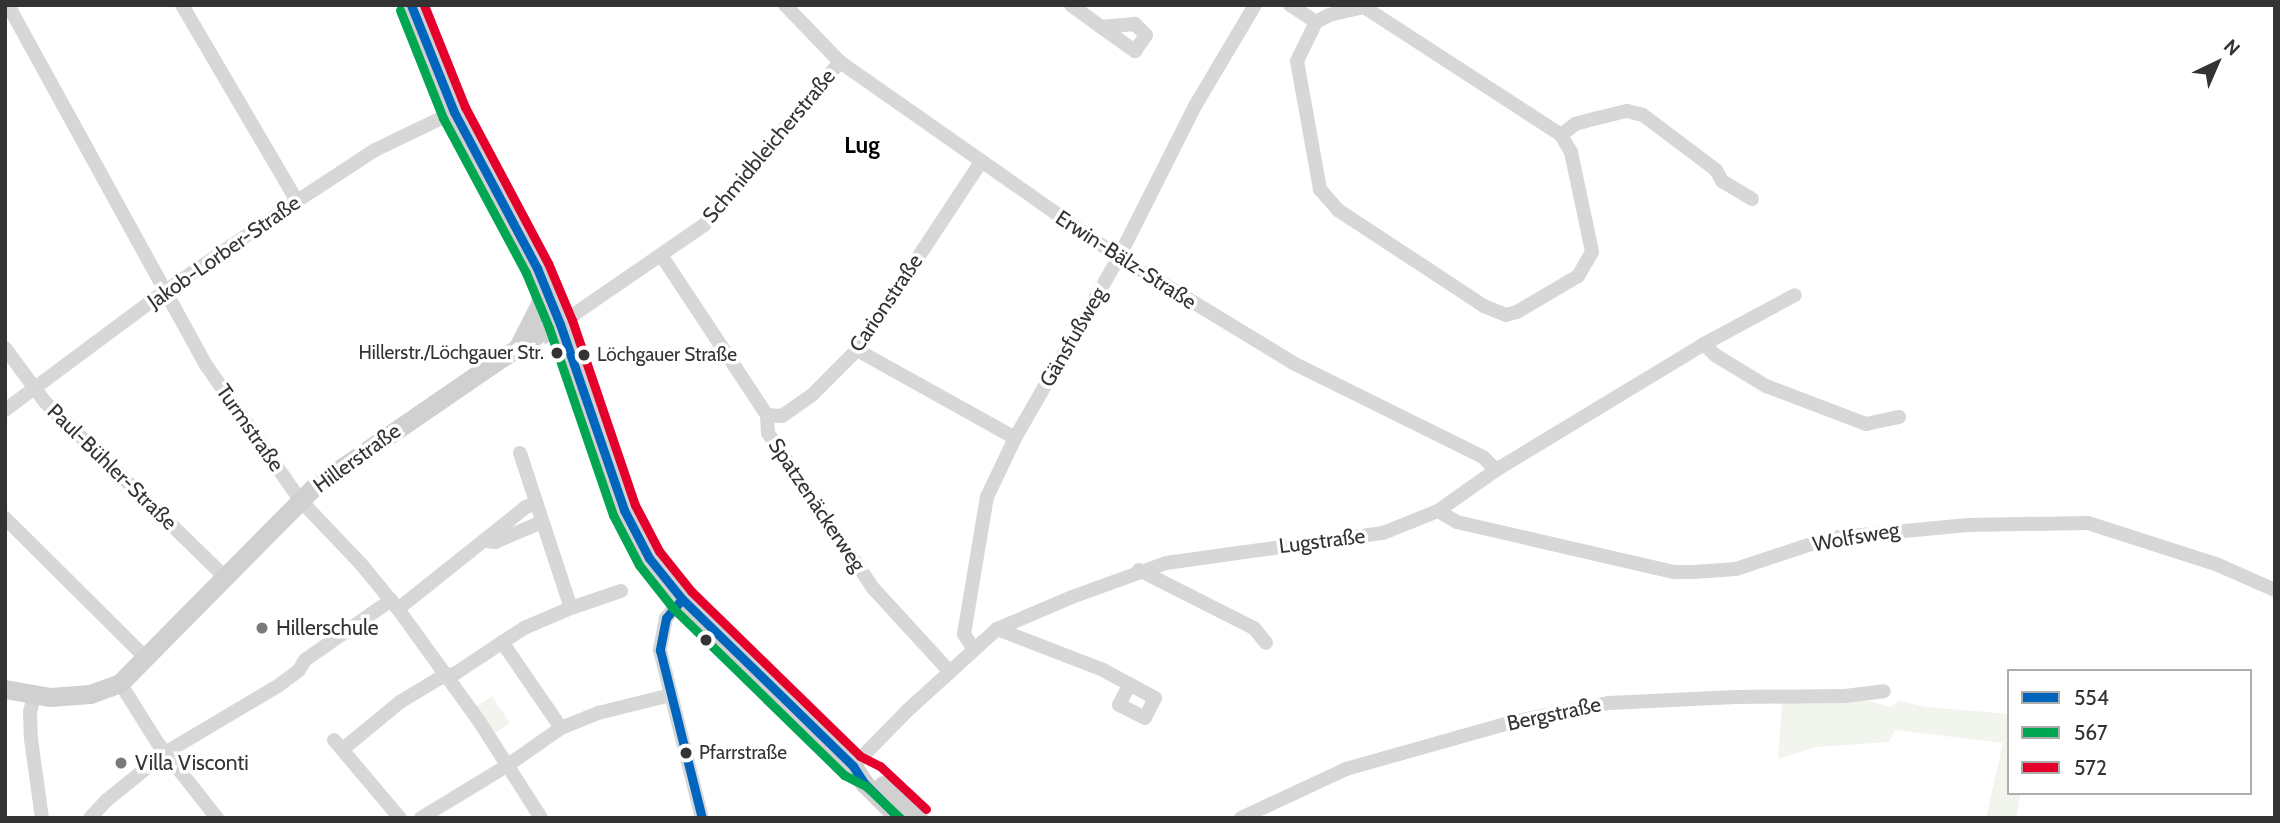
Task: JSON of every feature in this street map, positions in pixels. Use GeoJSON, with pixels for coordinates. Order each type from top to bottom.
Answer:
{"type":"FeatureCollection","features":[{"type":"Feature","properties":{"kind":"main road"},"geometry":{"type":"LineString","coordinates":[[411,5],[454,112],[537,268],[560,324],[624,510],[649,558],[682,599],[853,766],[864,783],[899,818]]}},
{"type":"Feature","properties":{"kind":"main road"},"geometry":{"type":"LineString","coordinates":[[518,347],[541,302],[537,268]]}},
{"type":"Feature","properties":{"kind":"main road","name":"Hillerstraße"},"geometry":{"type":"LineString","coordinates":[[120,683],[321,481],[518,347],[560,324]]}},
{"type":"Feature","properties":{"kind":"main road"},"geometry":{"type":"LineString","coordinates":[[5,689],[34,696],[90,694],[120,683]]}},
{"type":"Feature","properties":{"kind":"main road"},"geometry":{"type":"LineString","coordinates":[[853,766],[873,776],[918,818]]}},
{"type":"Feature","properties":{"kind":"street","name":"Turmstraße"},"geometry":{"type":"LineString","coordinates":[[8,5],[206,365],[301,501],[395,604],[447,675],[541,818]]}},
{"type":"Feature","properties":{"kind":"street"},"geometry":{"type":"LineString","coordinates":[[182,5],[297,201]]}},
{"type":"Feature","properties":{"kind":"street","name":"Erwin-Bälz-Straße"},"geometry":{"type":"LineString","coordinates":[[786,5],[840,62],[1119,257],[1293,363],[1483,457],[1496,470]]}},
{"type":"Feature","properties":{"kind":"street"},"geometry":{"type":"LineString","coordinates":[[1071,5],[1101,27]]}},
{"type":"Feature","properties":{"kind":"street","name":"Gänsfußweg"},"geometry":{"type":"LineString","coordinates":[[973,648],[964,634],[987,498],[1015,438],[1119,257],[1195,107],[1255,5]]}},
{"type":"Feature","properties":{"kind":"street"},"geometry":{"type":"LineString","coordinates":[[1290,5],[1316,22]]}},
{"type":"Feature","properties":{"kind":"street"},"geometry":{"type":"LineString","coordinates":[[1365,6],[1561,135],[1571,152],[1592,252],[1578,276],[1517,312],[1506,315],[1484,306],[1338,209],[1320,189],[1297,61],[1316,22],[1329,15],[1365,6]]}},
{"type":"Feature","properties":{"kind":"street","name":"Schmidbleicherstraße"},"geometry":{"type":"LineString","coordinates":[[560,324],[704,225],[840,62]]}},
{"type":"Feature","properties":{"kind":"street"},"geometry":{"type":"LineString","coordinates":[[1561,135],[1575,124],[1586,121],[1627,111],[1643,115],[1716,170],[1722,181],[1752,199]]}},
{"type":"Feature","properties":{"kind":"street","name":"Jakob-Lorber-Straße"},"geometry":{"type":"LineString","coordinates":[[5,411],[164,292],[297,201],[397,137],[454,112]]}},
{"type":"Feature","properties":{"kind":"street","name":"Carionstraße"},"geometry":{"type":"LineString","coordinates":[[767,415],[782,416],[811,396],[857,350],[981,162]]}},
{"type":"Feature","properties":{"kind":"street","name":"Spatzenäckerweg"},"geometry":{"type":"LineString","coordinates":[[661,255],[767,415],[768,433],[873,588],[949,671]]}},
{"type":"Feature","properties":{"kind":"street","name":"Lugstraße"},"geometry":{"type":"LineString","coordinates":[[853,766],[973,648],[997,629],[1139,570],[1246,550],[1383,533],[1438,511],[1496,470],[1704,344],[1795,295]]}},
{"type":"Feature","properties":{"kind":"street"},"geometry":{"type":"LineString","coordinates":[[1704,344],[1715,355],[1766,386],[1866,424],[1899,417]]}},
{"type":"Feature","properties":{"kind":"street","name":"Paul-Bühler-Straße"},"geometry":{"type":"LineString","coordinates":[[5,348],[34,389],[226,578]]}},
{"type":"Feature","properties":{"kind":"street"},"geometry":{"type":"LineString","coordinates":[[857,350],[1015,438]]}},
{"type":"Feature","properties":{"kind":"street"},"geometry":{"type":"LineString","coordinates":[[520,453],[571,608]]}},
{"type":"Feature","properties":{"kind":"street"},"geometry":{"type":"LineString","coordinates":[[90,818],[107,800],[159,758],[278,687],[299,670],[305,660],[395,604],[484,541],[526,507],[536,503]]}},
{"type":"Feature","properties":{"kind":"street","name":"Wolfsweg"},"geometry":{"type":"LineString","coordinates":[[1438,511],[1457,522],[1674,572],[1736,569],[1829,538],[1955,525],[2088,523],[2216,565],[2275,590]]}},
{"type":"Feature","properties":{"kind":"street"},"geometry":{"type":"LineString","coordinates":[[5,518],[146,658]]}},
{"type":"Feature","properties":{"kind":"street"},"geometry":{"type":"LineString","coordinates":[[484,541],[495,542],[542,522]]}},
{"type":"Feature","properties":{"kind":"street"},"geometry":{"type":"LineString","coordinates":[[1139,570],[1254,628],[1266,643]]}},
{"type":"Feature","properties":{"kind":"street"},"geometry":{"type":"LineString","coordinates":[[400,818],[339,744],[400,702],[447,675],[456,673],[502,642],[571,608],[621,592]]}},
{"type":"Feature","properties":{"kind":"street"},"geometry":{"type":"LineString","coordinates":[[682,599],[666,618],[660,650],[702,818]]}},
{"type":"Feature","properties":{"kind":"street"},"geometry":{"type":"LineString","coordinates":[[997,629],[1083,662],[1129,685]]}},
{"type":"Feature","properties":{"kind":"street"},"geometry":{"type":"LineString","coordinates":[[502,642],[561,728]]}},
{"type":"Feature","properties":{"kind":"street"},"geometry":{"type":"LineString","coordinates":[[120,683],[159,758],[217,818]]}},
{"type":"Feature","properties":{"kind":"street","name":"Bergstraße"},"geometry":{"type":"LineString","coordinates":[[1241,818],[1346,769],[1512,722],[1609,703],[1736,697],[1845,696],[1884,691]]}},
{"type":"Feature","properties":{"kind":"street"},"geometry":{"type":"LineString","coordinates":[[421,818],[508,765],[561,728],[598,713],[671,695]]}},
{"type":"Feature","properties":{"kind":"street"},"geometry":{"type":"LineString","coordinates":[[34,696],[30,712],[31,739],[42,818]]}},
{"type":"Feature","properties":{"kind":"shaded area"},"geometry":{"type":"Polygon","coordinates":[[[492,696],[510,723],[492,735],[474,708],[492,696]]]}},
{"type":"Feature","properties":{"kind":"shaded area"},"geometry":{"type":"Polygon","coordinates":[[[1870,701],[1890,707],[1899,701],[1928,707],[2007,714],[2007,795],[2021,795],[2016,818],[1986,818],[2003,743],[1895,730],[1889,742],[1816,747],[1778,759],[1782,703],[1870,701]]]}},
{"type":"Feature","properties":{"kind":"transit line","name":"554"},"geometry":{"type":"LineString","coordinates":[[411,5],[454,112],[537,268],[560,324],[624,510],[649,558],[682,599],[853,766],[864,783],[899,818]]}},
{"type":"Feature","properties":{"kind":"transit line","name":"572"},"geometry":{"type":"LineString","coordinates":[[424,5],[465,107],[548,263],[572,320],[635,505],[659,551],[691,591],[860,756],[880,766],[926,809]]}},
{"type":"Feature","properties":{"kind":"transit line","name":"567"},"geometry":{"type":"LineString","coordinates":[[400,10],[443,118],[526,273],[549,328],[613,515],[639,565],[673,608],[844,775],[866,786],[900,818]]}},
{"type":"Feature","properties":{"kind":"transit line","name":"554"},"geometry":{"type":"LineString","coordinates":[[682,599],[666,618],[660,650],[702,818]]}},
{"type":"Feature","properties":{"kind":"place","name":"Hillerstr./Löchgauer Str."},"geometry":{"type":"Point","coordinates":[557,353]}},
{"type":"Feature","properties":{"kind":"place","name":"Löchgauer Straße"},"geometry":{"type":"Point","coordinates":[584,355]}},
{"type":"Feature","properties":{"kind":"place","name":"Hillerschule"},"geometry":{"type":"Point","coordinates":[262,628]}},
{"type":"Feature","properties":{"kind":"place","name":"Pfarrstraße"},"geometry":{"type":"Point","coordinates":[686,753]}},
{"type":"Feature","properties":{"kind":"place","name":"Villa Visconti"},"geometry":{"type":"Point","coordinates":[121,763]}},
{"type":"Feature","properties":{"kind":"district","name":"Lug"},"geometry":{"type":"Point","coordinates":[862,145]}}]}
